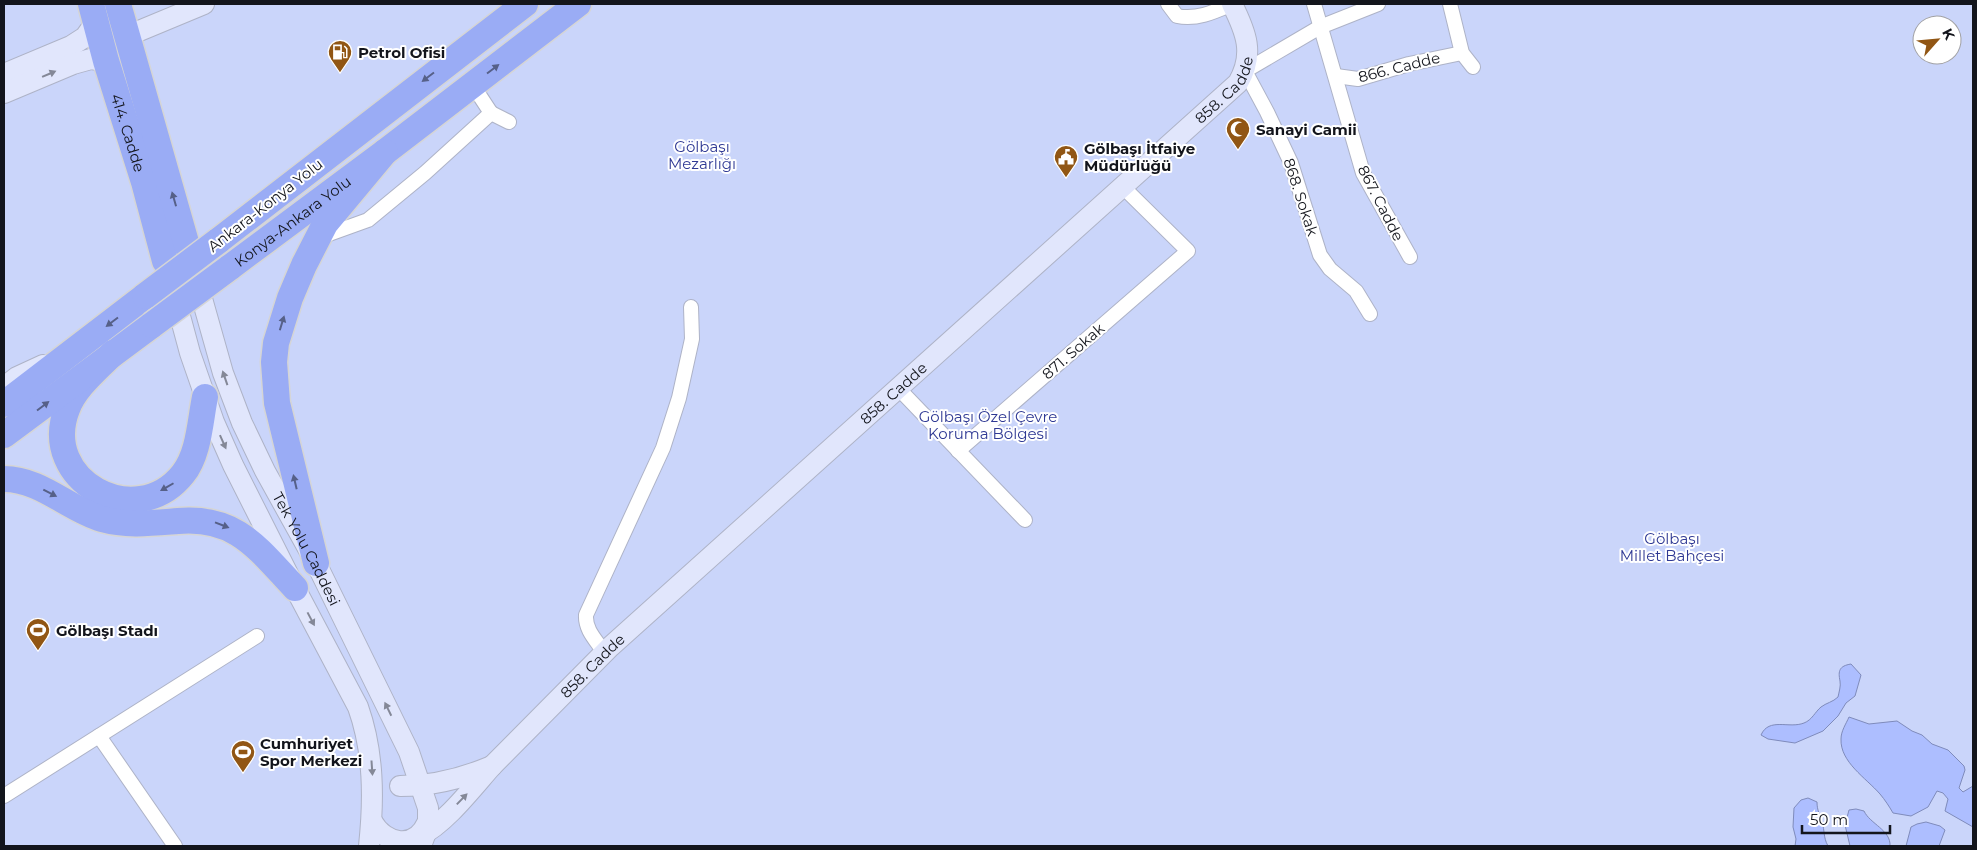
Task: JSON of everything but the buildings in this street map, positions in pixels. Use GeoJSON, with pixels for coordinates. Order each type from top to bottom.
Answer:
{"type":"FeatureCollection","features":[{"type":"Feature","properties":{"kind":"highway","name":"414. Cadde"},"geometry":{"type":"LineString","coordinates":[[118,4],[187,246]]}},
{"type":"Feature","properties":{"kind":"highway","name":"Ankara-Konya Yolu"},"geometry":{"type":"LineString","coordinates":[[4,404],[218,241],[496,15],[525,4]]}},
{"type":"Feature","properties":{"kind":"highway","name":"Konya-Ankara Yolu"},"geometry":{"type":"LineString","coordinates":[[4,436],[385,152],[578,4]]}},
{"type":"Feature","properties":{"kind":"highway","name":"414. Cadde"},"geometry":{"type":"LineString","coordinates":[[93,13],[144,182],[165,261]]}},
{"type":"Feature","properties":{"kind":"highway"},"geometry":{"type":"LineString","coordinates":[[316,563],[282,425],[275,385],[274,362],[276,343],[290,298],[325,224],[385,152]]}},
{"type":"Feature","properties":{"kind":"highway"},"geometry":{"type":"LineString","coordinates":[[113,353],[75,394],[67,408],[62,434],[63,448],[67,460],[75,473],[84,483],[104,495],[119,500],[132,500],[154,494],[175,483],[190,463],[198,436],[205,397]]}},
{"type":"Feature","properties":{"kind":"highway"},"geometry":{"type":"LineString","coordinates":[[4,479],[23,481],[42,488],[82,511],[114,521],[144,524],[189,520],[214,522],[245,537],[295,588]]}},
{"type":"Feature","properties":{"kind":"street"},"geometry":{"type":"LineString","coordinates":[[127,36],[204,4]]}},
{"type":"Feature","properties":{"kind":"street"},"geometry":{"type":"LineString","coordinates":[[1168,4],[1176,16],[1185,18],[1235,8]]}},
{"type":"Feature","properties":{"kind":"street","name":"867. Cadde"},"geometry":{"type":"LineString","coordinates":[[1314,4],[1363,173],[1410,257]]}},
{"type":"Feature","properties":{"kind":"street"},"geometry":{"type":"LineString","coordinates":[[1245,71],[1320,27],[1378,4]]}},
{"type":"Feature","properties":{"kind":"street"},"geometry":{"type":"LineString","coordinates":[[1450,4],[1462,53],[1474,67]]}},
{"type":"Feature","properties":{"kind":"street","name":"858. Cadde"},"geometry":{"type":"LineString","coordinates":[[423,820],[464,797],[604,652],[1238,83],[1248,61],[1247,44],[1235,8]]}},
{"type":"Feature","properties":{"kind":"street"},"geometry":{"type":"LineString","coordinates":[[4,74],[71,46],[85,37],[93,13]]}},
{"type":"Feature","properties":{"kind":"street","name":"866. Cadde"},"geometry":{"type":"LineString","coordinates":[[1336,76],[1358,79],[1409,64],[1462,53]]}},
{"type":"Feature","properties":{"kind":"street"},"geometry":{"type":"LineString","coordinates":[[4,93],[73,64],[91,59],[106,61]]}},
{"type":"Feature","properties":{"kind":"street","name":"868. Sokak"},"geometry":{"type":"LineString","coordinates":[[1245,71],[1291,163],[1320,255],[1330,270],[1356,292],[1370,314]]}},
{"type":"Feature","properties":{"kind":"street"},"geometry":{"type":"LineString","coordinates":[[472,84],[491,113],[509,122]]}},
{"type":"Feature","properties":{"kind":"street"},"geometry":{"type":"LineString","coordinates":[[318,238],[368,220],[425,173],[491,113]]}},
{"type":"Feature","properties":{"kind":"street","name":"871. Sokak"},"geometry":{"type":"LineString","coordinates":[[958,451],[1188,251],[1123,187]]}},
{"type":"Feature","properties":{"kind":"street","name":"Tek Yolu Caddesi"},"geometry":{"type":"LineString","coordinates":[[187,246],[224,373],[242,423],[265,471],[316,563],[409,752],[423,820]]}},
{"type":"Feature","properties":{"kind":"street","name":"Tek Yolu Caddesi"},"geometry":{"type":"LineString","coordinates":[[165,261],[190,352],[205,397],[233,465],[363,720],[372,765],[370,846]]}},
{"type":"Feature","properties":{"kind":"street"},"geometry":{"type":"LineString","coordinates":[[604,652],[590,632],[586,623],[586,615],[663,448],[679,398],[692,339],[691,307]]}},
{"type":"Feature","properties":{"kind":"street"},"geometry":{"type":"LineString","coordinates":[[4,387],[17,377],[79,347]]}},
{"type":"Feature","properties":{"kind":"street"},"geometry":{"type":"LineString","coordinates":[[898,388],[1026,520]]}},
{"type":"Feature","properties":{"kind":"street"},"geometry":{"type":"LineString","coordinates":[[4,796],[257,636]]}},
{"type":"Feature","properties":{"kind":"street"},"geometry":{"type":"LineString","coordinates":[[99,736],[175,846]]}},
{"type":"Feature","properties":{"kind":"street","name":"858. Cadde"},"geometry":{"type":"LineString","coordinates":[[423,820],[462,778],[492,766]]}},
{"type":"Feature","properties":{"kind":"street"},"geometry":{"type":"LineString","coordinates":[[400,786],[414,790],[423,820],[404,842],[391,840],[379,832],[372,815],[382,793],[390,788],[400,786]]}},
{"type":"Feature","properties":{"kind":"green space","name":"Gölbaşı Özel Çevre Koruma Bölgesi"},"geometry":{"type":"Polygon","coordinates":[[[4,4],[1973,4],[1973,846],[4,846],[4,4]]]}},
{"type":"Feature","properties":{"kind":"water"},"geometry":{"type":"Polygon","coordinates":[[[1851,664],[1861,675],[1855,696],[1846,703],[1838,716],[1823,731],[1795,743],[1768,739],[1761,735],[1769,726],[1780,724],[1792,725],[1809,720],[1821,707],[1838,697],[1840,669],[1851,664]]]}},
{"type":"Feature","properties":{"kind":"water"},"geometry":{"type":"Polygon","coordinates":[[[1849,717],[1869,724],[1897,721],[1922,735],[1932,744],[1948,750],[1964,766],[1965,770],[1959,788],[1963,792],[1973,786],[1973,827],[1945,811],[1948,799],[1943,793],[1937,791],[1928,807],[1911,816],[1893,813],[1880,794],[1855,769],[1845,755],[1841,736],[1849,717]]]}},
{"type":"Feature","properties":{"kind":"water"},"geometry":{"type":"Polygon","coordinates":[[[1808,798],[1817,802],[1828,846],[1795,846],[1794,808],[1801,800],[1808,798]]]}},
{"type":"Feature","properties":{"kind":"water"},"geometry":{"type":"Polygon","coordinates":[[[1849,810],[1864,811],[1884,831],[1890,846],[1850,846],[1845,825],[1849,810]]]}},
{"type":"Feature","properties":{"kind":"water"},"geometry":{"type":"Polygon","coordinates":[[[1926,822],[1940,826],[1945,830],[1939,846],[1906,846],[1911,827],[1926,822]]]}},
{"type":"Feature","properties":{"kind":"place","name":"Petrol Ofisi"},"geometry":{"type":"Point","coordinates":[340,73]}},
{"type":"Feature","properties":{"kind":"place","name":"Sanayi Camii"},"geometry":{"type":"Point","coordinates":[1238,150]}},
{"type":"Feature","properties":{"kind":"place","name":"Gölbaşı İtfaiye Müdürlüğü"},"geometry":{"type":"Point","coordinates":[1066,178]}},
{"type":"Feature","properties":{"kind":"place","name":"Gölbaşı Stadı"},"geometry":{"type":"Point","coordinates":[38,651]}},
{"type":"Feature","properties":{"kind":"place","name":"Cumhuriyet Spor Merkezi"},"geometry":{"type":"Point","coordinates":[243,773]}},
{"type":"Feature","properties":{"kind":"park label","name":"Gölbaşı Mezarlığı"},"geometry":{"type":"Point","coordinates":[702,154]}},
{"type":"Feature","properties":{"kind":"park label","name":"Gölbaşı Millet Bahçesi"},"geometry":{"type":"Point","coordinates":[1672,546]}}]}
